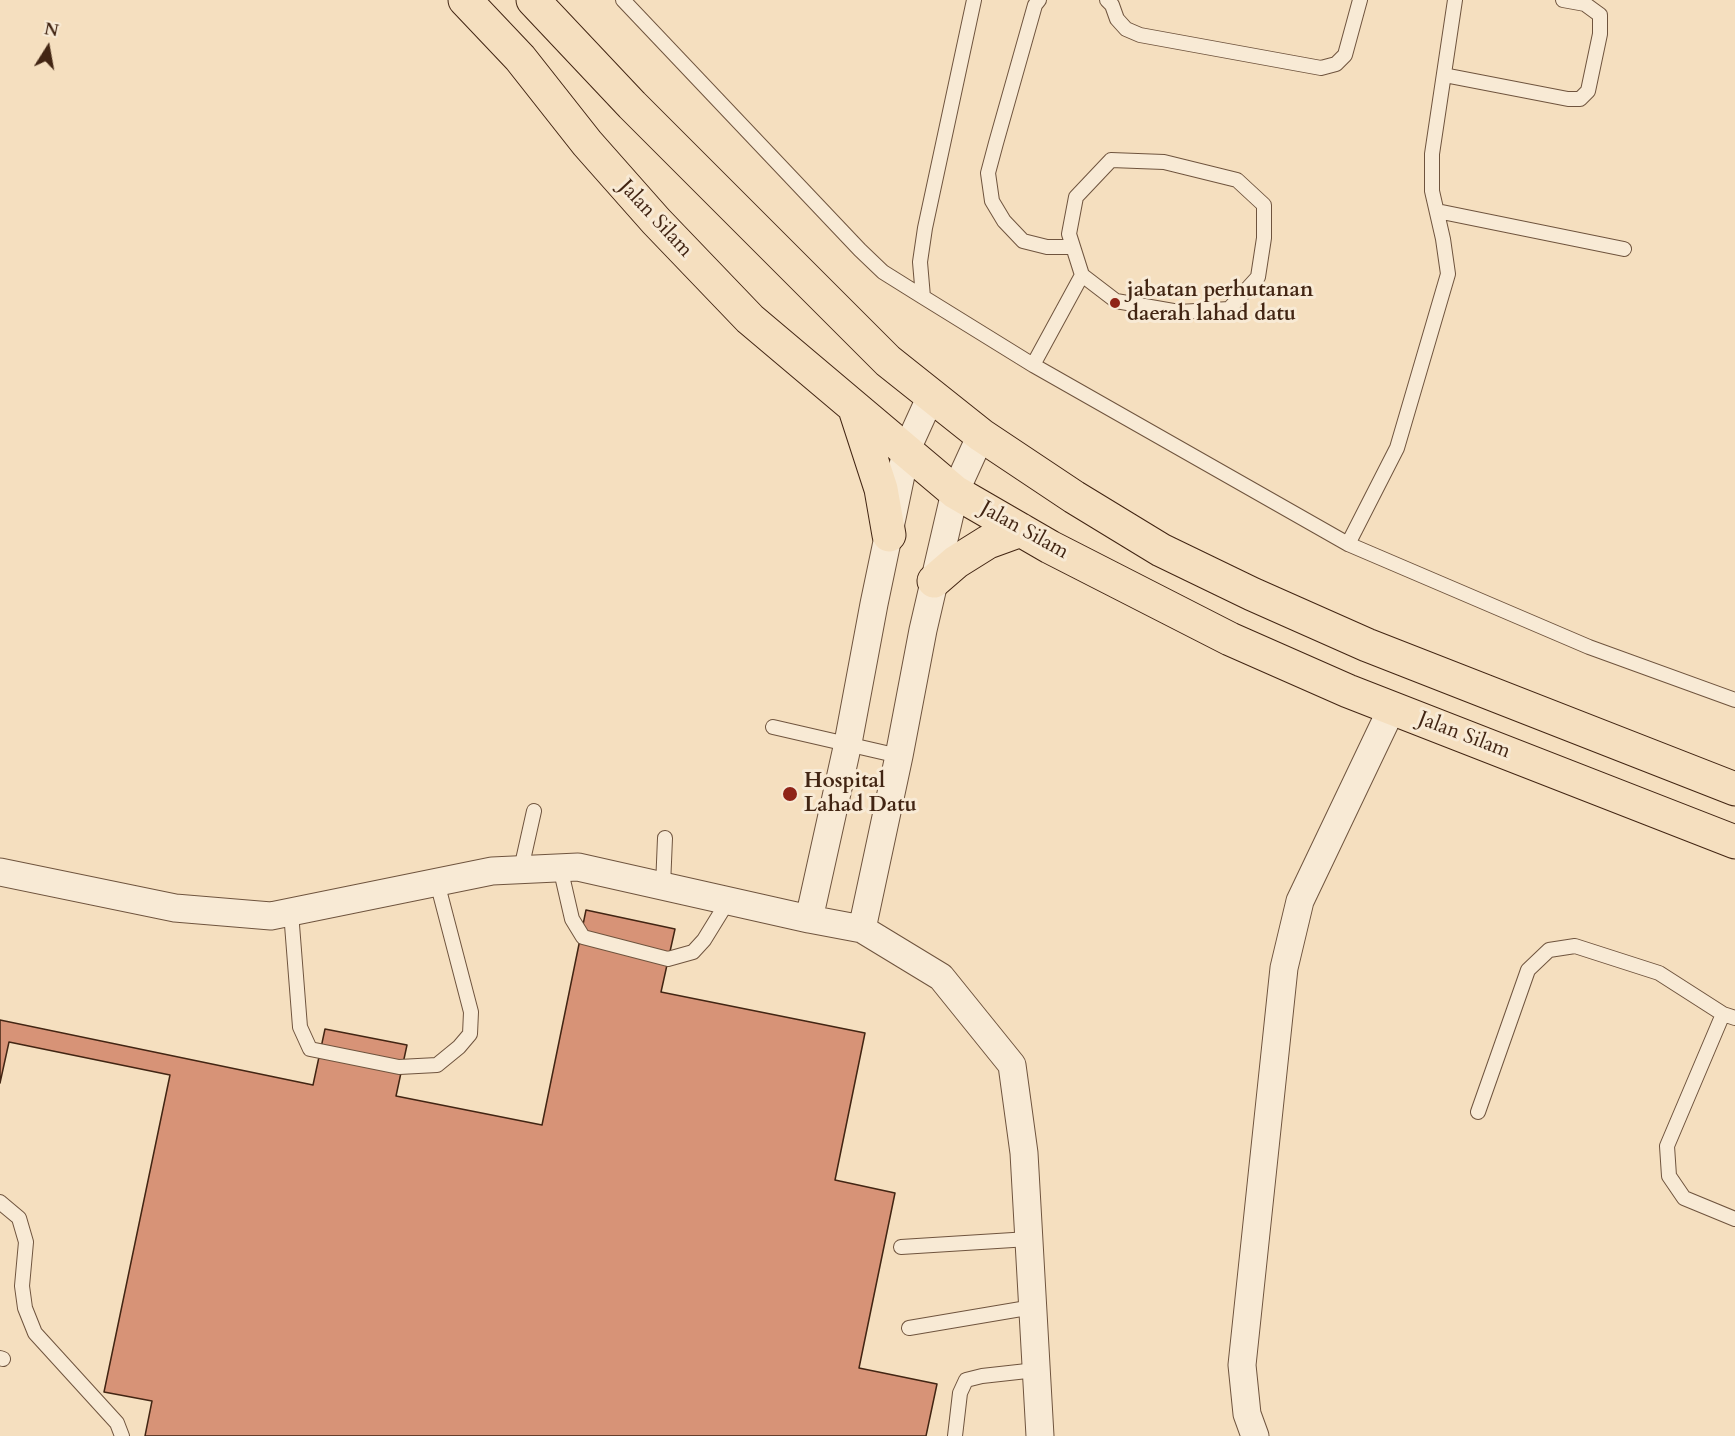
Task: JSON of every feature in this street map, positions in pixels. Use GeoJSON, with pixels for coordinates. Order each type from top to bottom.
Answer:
{"type":"FeatureCollection","features":[{"type":"Feature","properties":{"kind":"highway","name":"Jalan Silam"},"geometry":{"type":"LineString","coordinates":[[465,0],[520,58],[587,143],[656,221],[750,319],[855,410],[955,492],[1021,530],[1230,639],[1392,708],[1735,842]]}},
{"type":"Feature","properties":{"kind":"highway"},"geometry":{"type":"LineString","coordinates":[[534,0],[639,113],[888,361],[981,435],[1161,550],[1252,594],[1367,645],[1735,789]]}},
{"type":"Feature","properties":{"kind":"highway"},"geometry":{"type":"LineString","coordinates":[[855,410],[881,489],[889,535]]}},
{"type":"Feature","properties":{"kind":"highway"},"geometry":{"type":"LineString","coordinates":[[934,581],[956,562],[988,542],[1021,530]]}},
{"type":"Feature","properties":{"kind":"street"},"geometry":{"type":"LineString","coordinates":[[809,919],[848,743],[906,451],[931,396]]}},
{"type":"Feature","properties":{"kind":"street"},"geometry":{"type":"LineString","coordinates":[[862,929],[923,630],[955,492],[981,435]]}},
{"type":"Feature","properties":{"kind":"street"},"geometry":{"type":"LineString","coordinates":[[1255,1436],[1247,1414],[1242,1365],[1284,968],[1300,901],[1392,708]]}},
{"type":"Feature","properties":{"kind":"street"},"geometry":{"type":"LineString","coordinates":[[0,872],[175,908],[271,916],[492,871],[578,867],[862,929],[941,977],[1012,1065],[1024,1153],[1040,1436]]}},
{"type":"Feature","properties":{"kind":"lane"},"geometry":{"type":"LineString","coordinates":[[622,0],[860,250],[884,272],[923,297],[1033,365],[1348,544],[1589,646],[1735,700]]}},
{"type":"Feature","properties":{"kind":"lane"},"geometry":{"type":"LineString","coordinates":[[923,297],[920,262],[925,228],[974,0]]}},
{"type":"Feature","properties":{"kind":"lane"},"geometry":{"type":"LineString","coordinates":[[1040,0],[1035,5],[988,173],[992,201],[1004,221],[1023,241],[1047,247],[1073,248]]}},
{"type":"Feature","properties":{"kind":"lane"},"geometry":{"type":"LineString","coordinates":[[1107,0],[1112,5],[1117,20],[1125,29],[1140,35],[1320,68],[1336,64],[1344,55],[1360,0]]}},
{"type":"Feature","properties":{"kind":"lane"},"geometry":{"type":"LineString","coordinates":[[1348,544],[1397,448],[1449,274],[1432,191],[1432,154],[1455,0]]}},
{"type":"Feature","properties":{"kind":"lane"},"geometry":{"type":"LineString","coordinates":[[1444,75],[1568,99],[1580,99],[1588,91],[1600,34],[1600,15],[1585,4],[1563,0]]}},
{"type":"Feature","properties":{"kind":"lane"},"geometry":{"type":"LineString","coordinates":[[1111,160],[1164,162],[1237,180],[1263,205],[1264,238],[1258,277],[1229,309],[1179,312],[1116,301],[1082,275],[1069,234],[1076,197],[1111,160]]}},
{"type":"Feature","properties":{"kind":"lane"},"geometry":{"type":"LineString","coordinates":[[1437,211],[1624,249]]}},
{"type":"Feature","properties":{"kind":"lane"},"geometry":{"type":"LineString","coordinates":[[1033,365],[1082,275]]}},
{"type":"Feature","properties":{"kind":"lane"},"geometry":{"type":"LineString","coordinates":[[773,728],[899,756]]}},
{"type":"Feature","properties":{"kind":"lane"},"geometry":{"type":"LineString","coordinates":[[521,869],[534,811]]}},
{"type":"Feature","properties":{"kind":"lane"},"geometry":{"type":"LineString","coordinates":[[663,886],[665,838]]}},
{"type":"Feature","properties":{"kind":"lane"},"geometry":{"type":"LineString","coordinates":[[560,867],[572,919],[583,936],[668,959],[693,952],[704,940],[728,901]]}},
{"type":"Feature","properties":{"kind":"lane"},"geometry":{"type":"LineString","coordinates":[[291,912],[300,1027],[310,1049],[399,1067],[437,1065],[459,1047],[470,1034],[471,1012],[436,882]]}},
{"type":"Feature","properties":{"kind":"lane"},"geometry":{"type":"LineString","coordinates":[[1478,1112],[1528,970],[1550,950],[1575,946],[1659,973],[1729,1016],[1668,1146],[1669,1176],[1684,1198],[1735,1219]]}},
{"type":"Feature","properties":{"kind":"lane"},"geometry":{"type":"LineString","coordinates":[[0,1202],[19,1218],[26,1242],[22,1286],[25,1308],[35,1333],[117,1423],[122,1436]]}},
{"type":"Feature","properties":{"kind":"lane"},"geometry":{"type":"LineString","coordinates":[[901,1247],[1029,1239]]}},
{"type":"Feature","properties":{"kind":"lane"},"geometry":{"type":"LineString","coordinates":[[909,1329],[1033,1307]]}},
{"type":"Feature","properties":{"kind":"lane"},"geometry":{"type":"LineString","coordinates":[[955,1436],[960,1393],[966,1380],[1036,1370]]}},
{"type":"Feature","properties":{"kind":"building"},"geometry":{"type":"Polygon","coordinates":[[[586,910],[675,929],[661,992],[865,1033],[835,1180],[895,1193],[859,1368],[937,1384],[926,1436],[145,1436],[152,1401],[104,1392],[170,1075],[9,1042],[0,1083],[0,1020],[313,1085],[325,1029],[407,1045],[396,1096],[542,1125],[586,910]]]}},
{"type":"Feature","properties":{"kind":"place","name":"jabatan perhutanan daerah lahad datu"},"geometry":{"type":"Point","coordinates":[1115,303]}},
{"type":"Feature","properties":{"kind":"place","name":"Hospital Lahad Datu"},"geometry":{"type":"Point","coordinates":[790,794]}}]}
